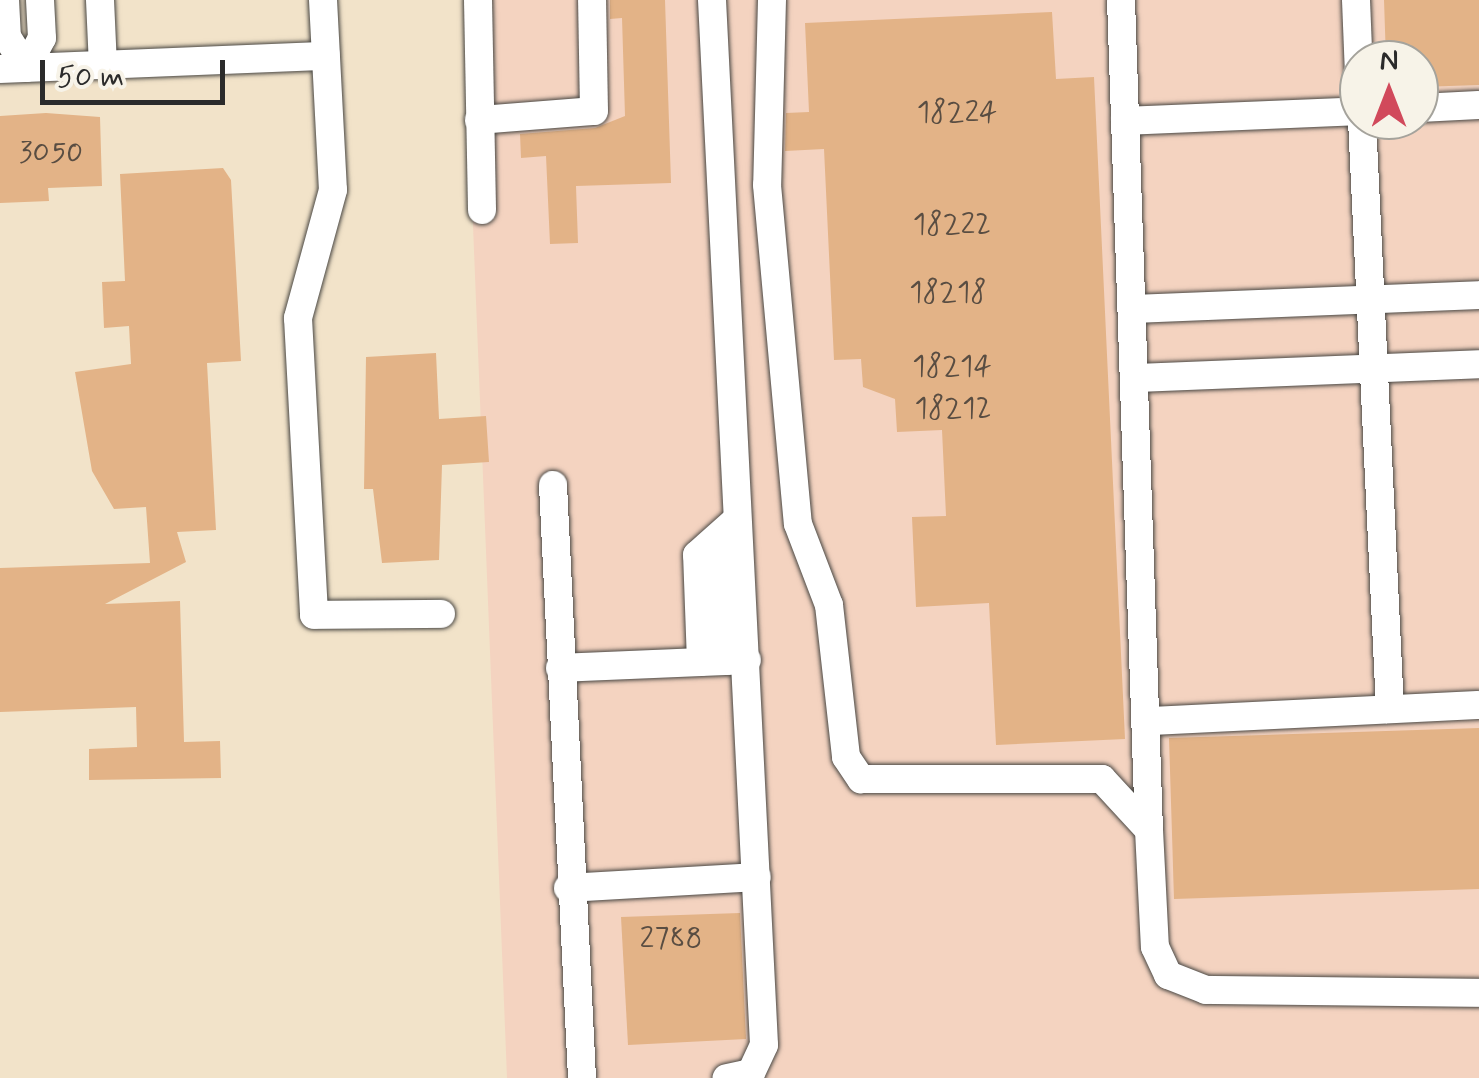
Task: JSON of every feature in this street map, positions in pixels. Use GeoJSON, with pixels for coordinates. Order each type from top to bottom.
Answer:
{"type":"FeatureCollection","features":[{"type":"Feature","properties":{"kind":"street"},"geometry":{"type":"LineString","coordinates":[[5,0],[13,68]]}},
{"type":"Feature","properties":{"kind":"street"},"geometry":{"type":"LineString","coordinates":[[13,68],[42,38],[40,0]]}},
{"type":"Feature","properties":{"kind":"street"},"geometry":{"type":"LineString","coordinates":[[100,0],[103,65]]}},
{"type":"Feature","properties":{"kind":"street"},"geometry":{"type":"LineString","coordinates":[[323,0],[333,190],[298,318],[314,615],[441,614]]}},
{"type":"Feature","properties":{"kind":"street"},"geometry":{"type":"LineString","coordinates":[[478,0],[482,210]]}},
{"type":"Feature","properties":{"kind":"street"},"geometry":{"type":"LineString","coordinates":[[479,120],[594,112],[592,0]]}},
{"type":"Feature","properties":{"kind":"street"},"geometry":{"type":"LineString","coordinates":[[712,0],[734,522],[725,661]]}},
{"type":"Feature","properties":{"kind":"street"},"geometry":{"type":"LineString","coordinates":[[772,0],[767,185],[798,524],[829,605],[846,756],[861,779],[1102,779],[1149,830]]}},
{"type":"Feature","properties":{"kind":"street"},"geometry":{"type":"LineString","coordinates":[[1122,0],[1150,721],[1154,947],[1168,976],[1206,990],[1303,998],[1479,993]]}},
{"type":"Feature","properties":{"kind":"street"},"geometry":{"type":"LineString","coordinates":[[1356,0],[1358,40]]}},
{"type":"Feature","properties":{"kind":"street"},"geometry":{"type":"LineString","coordinates":[[13,68],[326,56]]}},
{"type":"Feature","properties":{"kind":"street"},"geometry":{"type":"LineString","coordinates":[[1439,107],[1479,105]]}},
{"type":"Feature","properties":{"kind":"street"},"geometry":{"type":"LineString","coordinates":[[1125,121],[1339,112]]}},
{"type":"Feature","properties":{"kind":"street"},"geometry":{"type":"LineString","coordinates":[[1363,140],[1390,710]]}},
{"type":"Feature","properties":{"kind":"street"},"geometry":{"type":"LineString","coordinates":[[1134,309],[1479,295]]}},
{"type":"Feature","properties":{"kind":"street"},"geometry":{"type":"LineString","coordinates":[[1137,378],[1479,364]]}},
{"type":"Feature","properties":{"kind":"street"},"geometry":{"type":"LineString","coordinates":[[553,485],[568,888],[582,1078]]}},
{"type":"Feature","properties":{"kind":"street"},"geometry":{"type":"LineString","coordinates":[[727,1078],[762,1060],[757,877],[725,661],[697,555],[734,522]]}},
{"type":"Feature","properties":{"kind":"street"},"geometry":{"type":"LineString","coordinates":[[560,668],[725,661]]}},
{"type":"Feature","properties":{"kind":"street"},"geometry":{"type":"LineString","coordinates":[[1150,721],[1479,705]]}},
{"type":"Feature","properties":{"kind":"street"},"geometry":{"type":"LineString","coordinates":[[568,888],[757,877]]}},
{"type":"Feature","properties":{"kind":"shaded area"},"geometry":{"type":"Polygon","coordinates":[[[464,0],[1479,0],[1479,1078],[507,1078],[464,0]]]}},
{"type":"Feature","properties":{"kind":"building"},"geometry":{"type":"Polygon","coordinates":[[[610,0],[665,0],[671,183],[576,186],[578,243],[550,244],[546,156],[521,158],[520,134],[595,128],[625,116],[622,18],[610,19],[610,0]]]}},
{"type":"Feature","properties":{"kind":"building"},"geometry":{"type":"Polygon","coordinates":[[[1384,0],[1479,0],[1479,85],[1439,86],[1439,40],[1385,40],[1384,0]]]}},
{"type":"Feature","properties":{"kind":"building"},"geometry":{"type":"Polygon","coordinates":[[[1052,12],[1056,79],[1094,77],[1125,739],[996,745],[989,603],[916,607],[912,517],[946,516],[942,430],[897,432],[895,399],[863,387],[861,359],[834,360],[824,149],[785,151],[786,113],[809,112],[805,23],[1052,12]]]}},
{"type":"Feature","properties":{"kind":"building"},"geometry":{"type":"Polygon","coordinates":[[[46,113],[100,117],[102,186],[48,188],[49,201],[0,203],[0,116],[46,113]]]}},
{"type":"Feature","properties":{"kind":"building"},"geometry":{"type":"Polygon","coordinates":[[[223,168],[231,180],[241,361],[207,363],[216,530],[177,532],[186,562],[105,604],[180,601],[184,742],[220,741],[221,778],[89,780],[89,749],[137,747],[136,707],[0,712],[0,568],[150,563],[146,507],[114,509],[92,471],[75,372],[131,364],[129,326],[104,328],[102,282],[125,281],[120,174],[223,168]]]}},
{"type":"Feature","properties":{"kind":"building"},"geometry":{"type":"Polygon","coordinates":[[[436,353],[439,419],[486,416],[489,462],[442,465],[439,560],[382,563],[373,489],[364,489],[366,357],[436,353]]]}},
{"type":"Feature","properties":{"kind":"building"},"geometry":{"type":"Polygon","coordinates":[[[1479,728],[1479,889],[1174,899],[1169,738],[1479,728]]]}},
{"type":"Feature","properties":{"kind":"building"},"geometry":{"type":"Polygon","coordinates":[[[740,913],[746,1039],[628,1045],[621,917],[740,913]]]}}]}
